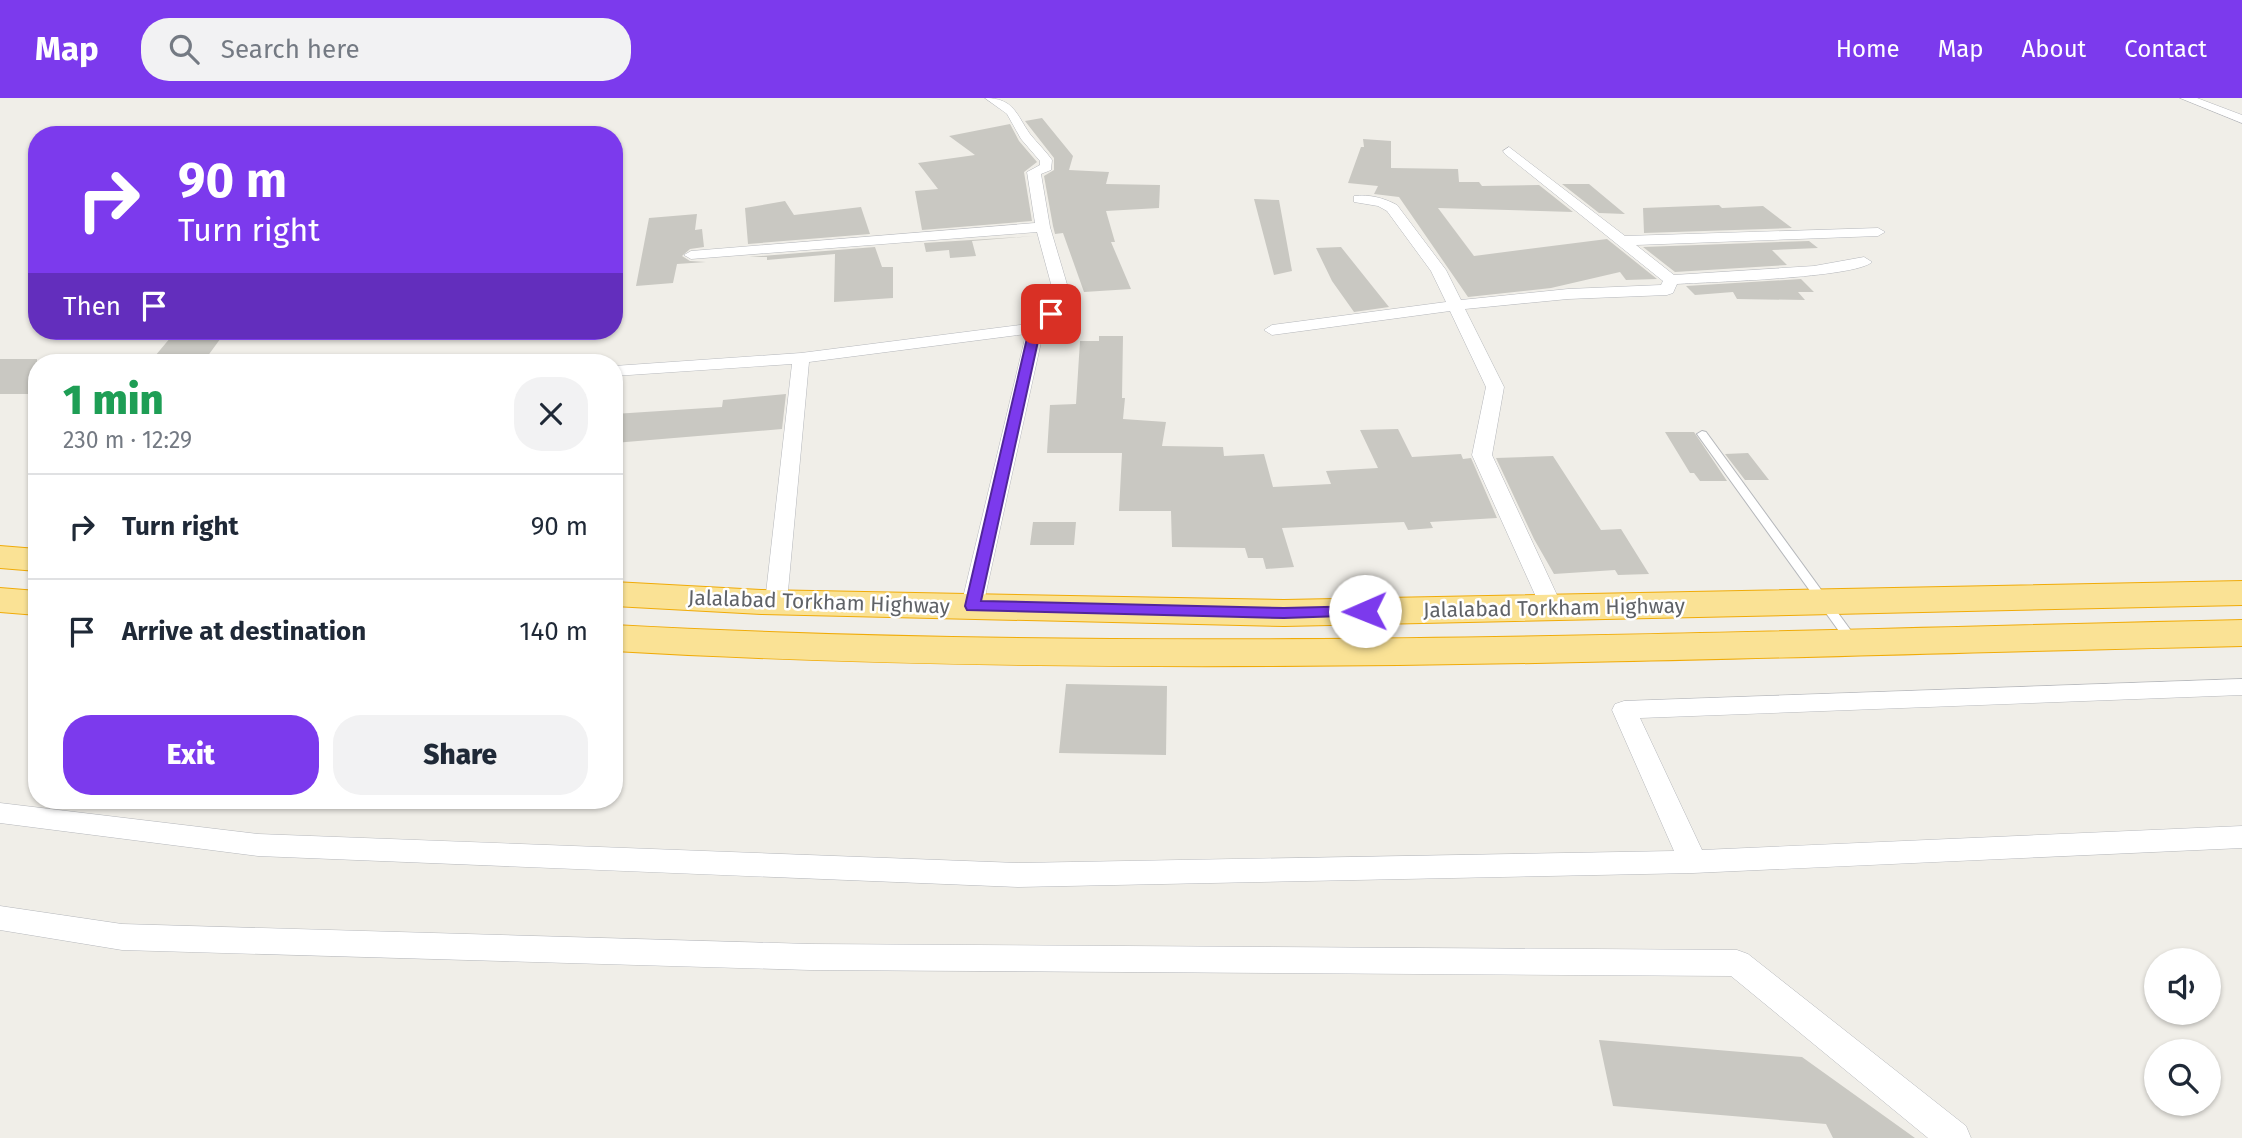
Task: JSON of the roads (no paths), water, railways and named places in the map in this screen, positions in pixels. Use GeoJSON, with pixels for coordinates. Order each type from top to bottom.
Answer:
{"type":"FeatureCollection","features":[{"type":"Feature","properties":{"kind":"highway"},"geometry":{"type":"LineString","coordinates":[[0,557],[28,559]]}},
{"type":"Feature","properties":{"kind":"highway","name":"Jalalabad Torkham Highway"},"geometry":{"type":"LineString","coordinates":[[623,594],[776,602],[1284,613],[2242,593]]}},
{"type":"Feature","properties":{"kind":"highway"},"geometry":{"type":"LineString","coordinates":[[0,600],[28,602]]}},
{"type":"Feature","properties":{"kind":"highway"},"geometry":{"type":"LineString","coordinates":[[623,638],[741,645],[1291,654],[2242,633]]}},
{"type":"Feature","properties":{"kind":"street"},"geometry":{"type":"LineString","coordinates":[[972,606],[1037,321],[1066,308],[1043,227],[1034,172],[1046,167],[1046,160],[1025,136],[1012,112],[991,98]]}},
{"type":"Feature","properties":{"kind":"street"},"geometry":{"type":"LineString","coordinates":[[2186,98],[2242,119]]}},
{"type":"Feature","properties":{"kind":"street"},"geometry":{"type":"LineString","coordinates":[[1510,151],[1671,280],[1814,271],[1864,262]]}},
{"type":"Feature","properties":{"kind":"street"},"geometry":{"type":"LineString","coordinates":[[1359,199],[1382,202],[1392,208],[1438,270],[1495,387],[1482,455],[1552,608]]}},
{"type":"Feature","properties":{"kind":"street"},"geometry":{"type":"LineString","coordinates":[[691,255],[1043,227]]}},
{"type":"Feature","properties":{"kind":"street"},"geometry":{"type":"LineString","coordinates":[[1622,241],[1878,232]]}},
{"type":"Feature","properties":{"kind":"street"},"geometry":{"type":"LineString","coordinates":[[1272,330],[1590,291],[1667,290],[1671,280]]}},
{"type":"Feature","properties":{"kind":"street"},"geometry":{"type":"LineString","coordinates":[[623,370],[802,358],[1035,328]]}},
{"type":"Feature","properties":{"kind":"street"},"geometry":{"type":"LineString","coordinates":[[776,602],[802,358]]}},
{"type":"Feature","properties":{"kind":"street"},"geometry":{"type":"LineString","coordinates":[[1693,862],[1625,710],[2242,687]]}},
{"type":"Feature","properties":{"kind":"street"},"geometry":{"type":"LineString","coordinates":[[0,813],[258,845],[1018,875],[1693,862],[2242,837]]}},
{"type":"Feature","properties":{"kind":"street"},"geometry":{"type":"LineString","coordinates":[[0,918],[122,937],[810,957],[1737,963],[1954,1138]]}},
{"type":"Feature","properties":{"kind":"lane"},"geometry":{"type":"LineString","coordinates":[[1702,434],[1853,642]]}}]}
